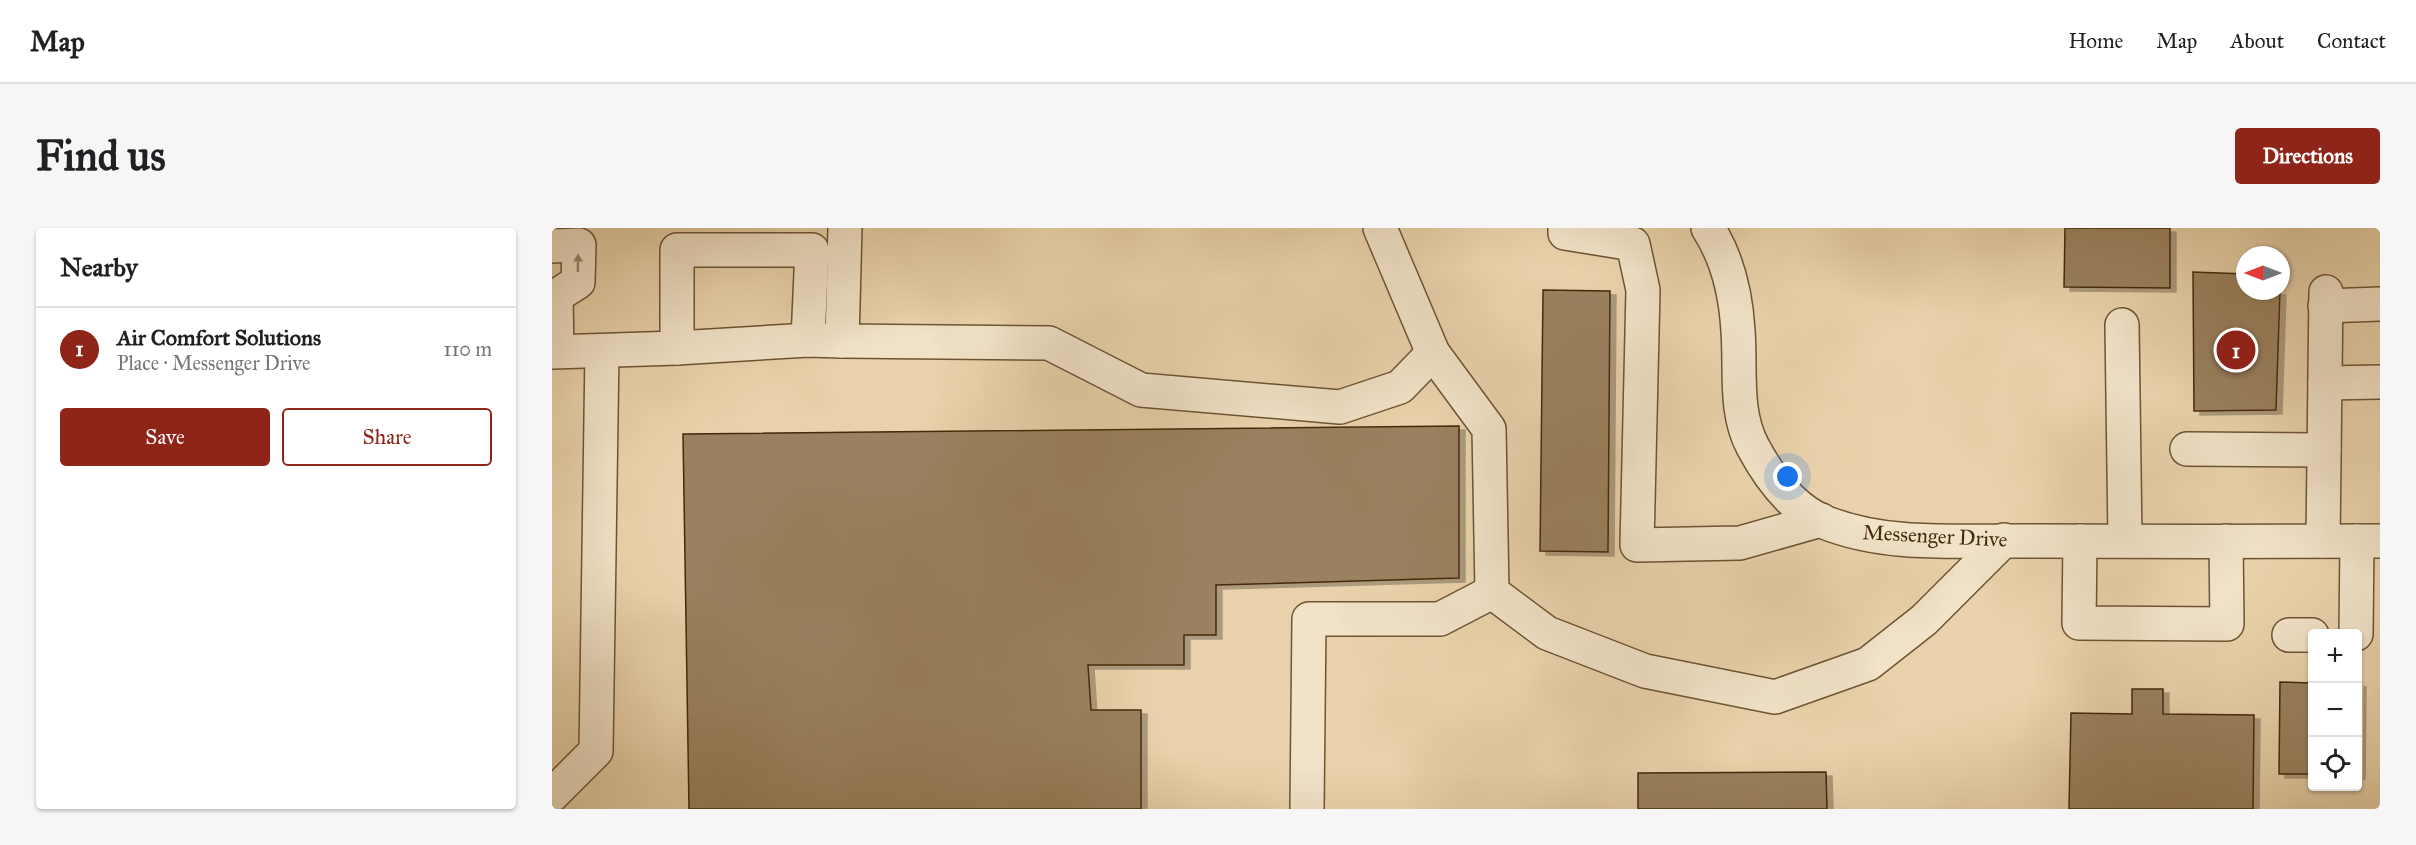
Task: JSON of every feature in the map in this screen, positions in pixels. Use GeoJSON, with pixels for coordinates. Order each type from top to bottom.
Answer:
{"type":"FeatureCollection","features":[{"type":"Feature","properties":{"kind":"street"},"geometry":{"type":"LineString","coordinates":[[842,341],[846,228]]}},
{"type":"Feature","properties":{"kind":"street"},"geometry":{"type":"LineString","coordinates":[[1380,228],[1433,353],[1489,429],[1492,592]]}},
{"type":"Feature","properties":{"kind":"street"},"geometry":{"type":"LineString","coordinates":[[1565,228],[1565,233],[1633,244],[1643,290],[1637,545],[1740,543],[1821,520]]}},
{"type":"Feature","properties":{"kind":"street","name":"Messenger Drive"},"geometry":{"type":"LineString","coordinates":[[1708,228],[1723,253],[1730,277],[1738,331],[1739,396],[1752,445],[1778,488],[1821,520],[1851,531],[1888,537],[1932,540],[2369,541]]}},
{"type":"Feature","properties":{"kind":"street"},"geometry":{"type":"LineString","coordinates":[[552,246],[579,245],[578,282],[554,296],[555,352],[808,340],[1049,343],[1141,390],[1340,407],[1400,387],[1433,353]]}},
{"type":"Feature","properties":{"kind":"street"},"geometry":{"type":"LineString","coordinates":[[677,348],[677,250],[812,250],[808,340]]}},
{"type":"Feature","properties":{"kind":"street"},"geometry":{"type":"LineString","coordinates":[[2323,541],[2325,299],[2380,304]]}},
{"type":"Feature","properties":{"kind":"street"},"geometry":{"type":"LineString","coordinates":[[2122,326],[2126,540]]}},
{"type":"Feature","properties":{"kind":"street"},"geometry":{"type":"LineString","coordinates":[[552,795],[596,751],[602,351]]}},
{"type":"Feature","properties":{"kind":"street"},"geometry":{"type":"LineString","coordinates":[[2325,383],[2380,382]]}},
{"type":"Feature","properties":{"kind":"street"},"geometry":{"type":"LineString","coordinates":[[2187,449],[2324,450]]}},
{"type":"Feature","properties":{"kind":"street"},"geometry":{"type":"LineString","coordinates":[[1492,592],[1547,633],[1645,671],[1775,697],[1868,664],[1924,620],[2004,540]]}},
{"type":"Feature","properties":{"kind":"street"},"geometry":{"type":"LineString","coordinates":[[2080,541],[2079,623],[2227,624],[2226,541]]}},
{"type":"Feature","properties":{"kind":"street"},"geometry":{"type":"LineString","coordinates":[[2357,629],[2369,541]]}},
{"type":"Feature","properties":{"kind":"street"},"geometry":{"type":"LineString","coordinates":[[1307,809],[1309,619],[1440,619],[1492,592]]}},
{"type":"Feature","properties":{"kind":"building"},"geometry":{"type":"Polygon","coordinates":[[[2065,228],[2170,228],[2170,288],[2064,287],[2065,228]]]}},
{"type":"Feature","properties":{"kind":"building"},"geometry":{"type":"Polygon","coordinates":[[[2193,272],[2236,274],[2236,300],[2280,300],[2276,410],[2194,411],[2193,272]]]}},
{"type":"Feature","properties":{"kind":"building"},"geometry":{"type":"Polygon","coordinates":[[[1543,290],[1610,291],[1608,552],[1540,551],[1543,290]]]}},
{"type":"Feature","properties":{"kind":"building"},"geometry":{"type":"Polygon","coordinates":[[[1459,426],[1459,578],[1216,585],[1216,635],[1184,635],[1184,665],[1088,665],[1091,710],[1141,710],[1141,809],[689,809],[683,434],[1459,426]]]}},
{"type":"Feature","properties":{"kind":"building"},"geometry":{"type":"Polygon","coordinates":[[[2280,682],[2308,683],[2308,774],[2279,774],[2280,682]]]}},
{"type":"Feature","properties":{"kind":"building"},"geometry":{"type":"Polygon","coordinates":[[[2132,689],[2163,689],[2163,714],[2254,715],[2253,809],[2069,809],[2071,713],[2132,714],[2132,689]]]}},
{"type":"Feature","properties":{"kind":"building"},"geometry":{"type":"Polygon","coordinates":[[[1826,772],[1827,809],[1638,809],[1638,773],[1826,772]]]}},
{"type":"Feature","properties":{"kind":"place","name":"Air Comfort Solutions"},"geometry":{"type":"Point","coordinates":[2236,350]}}]}
